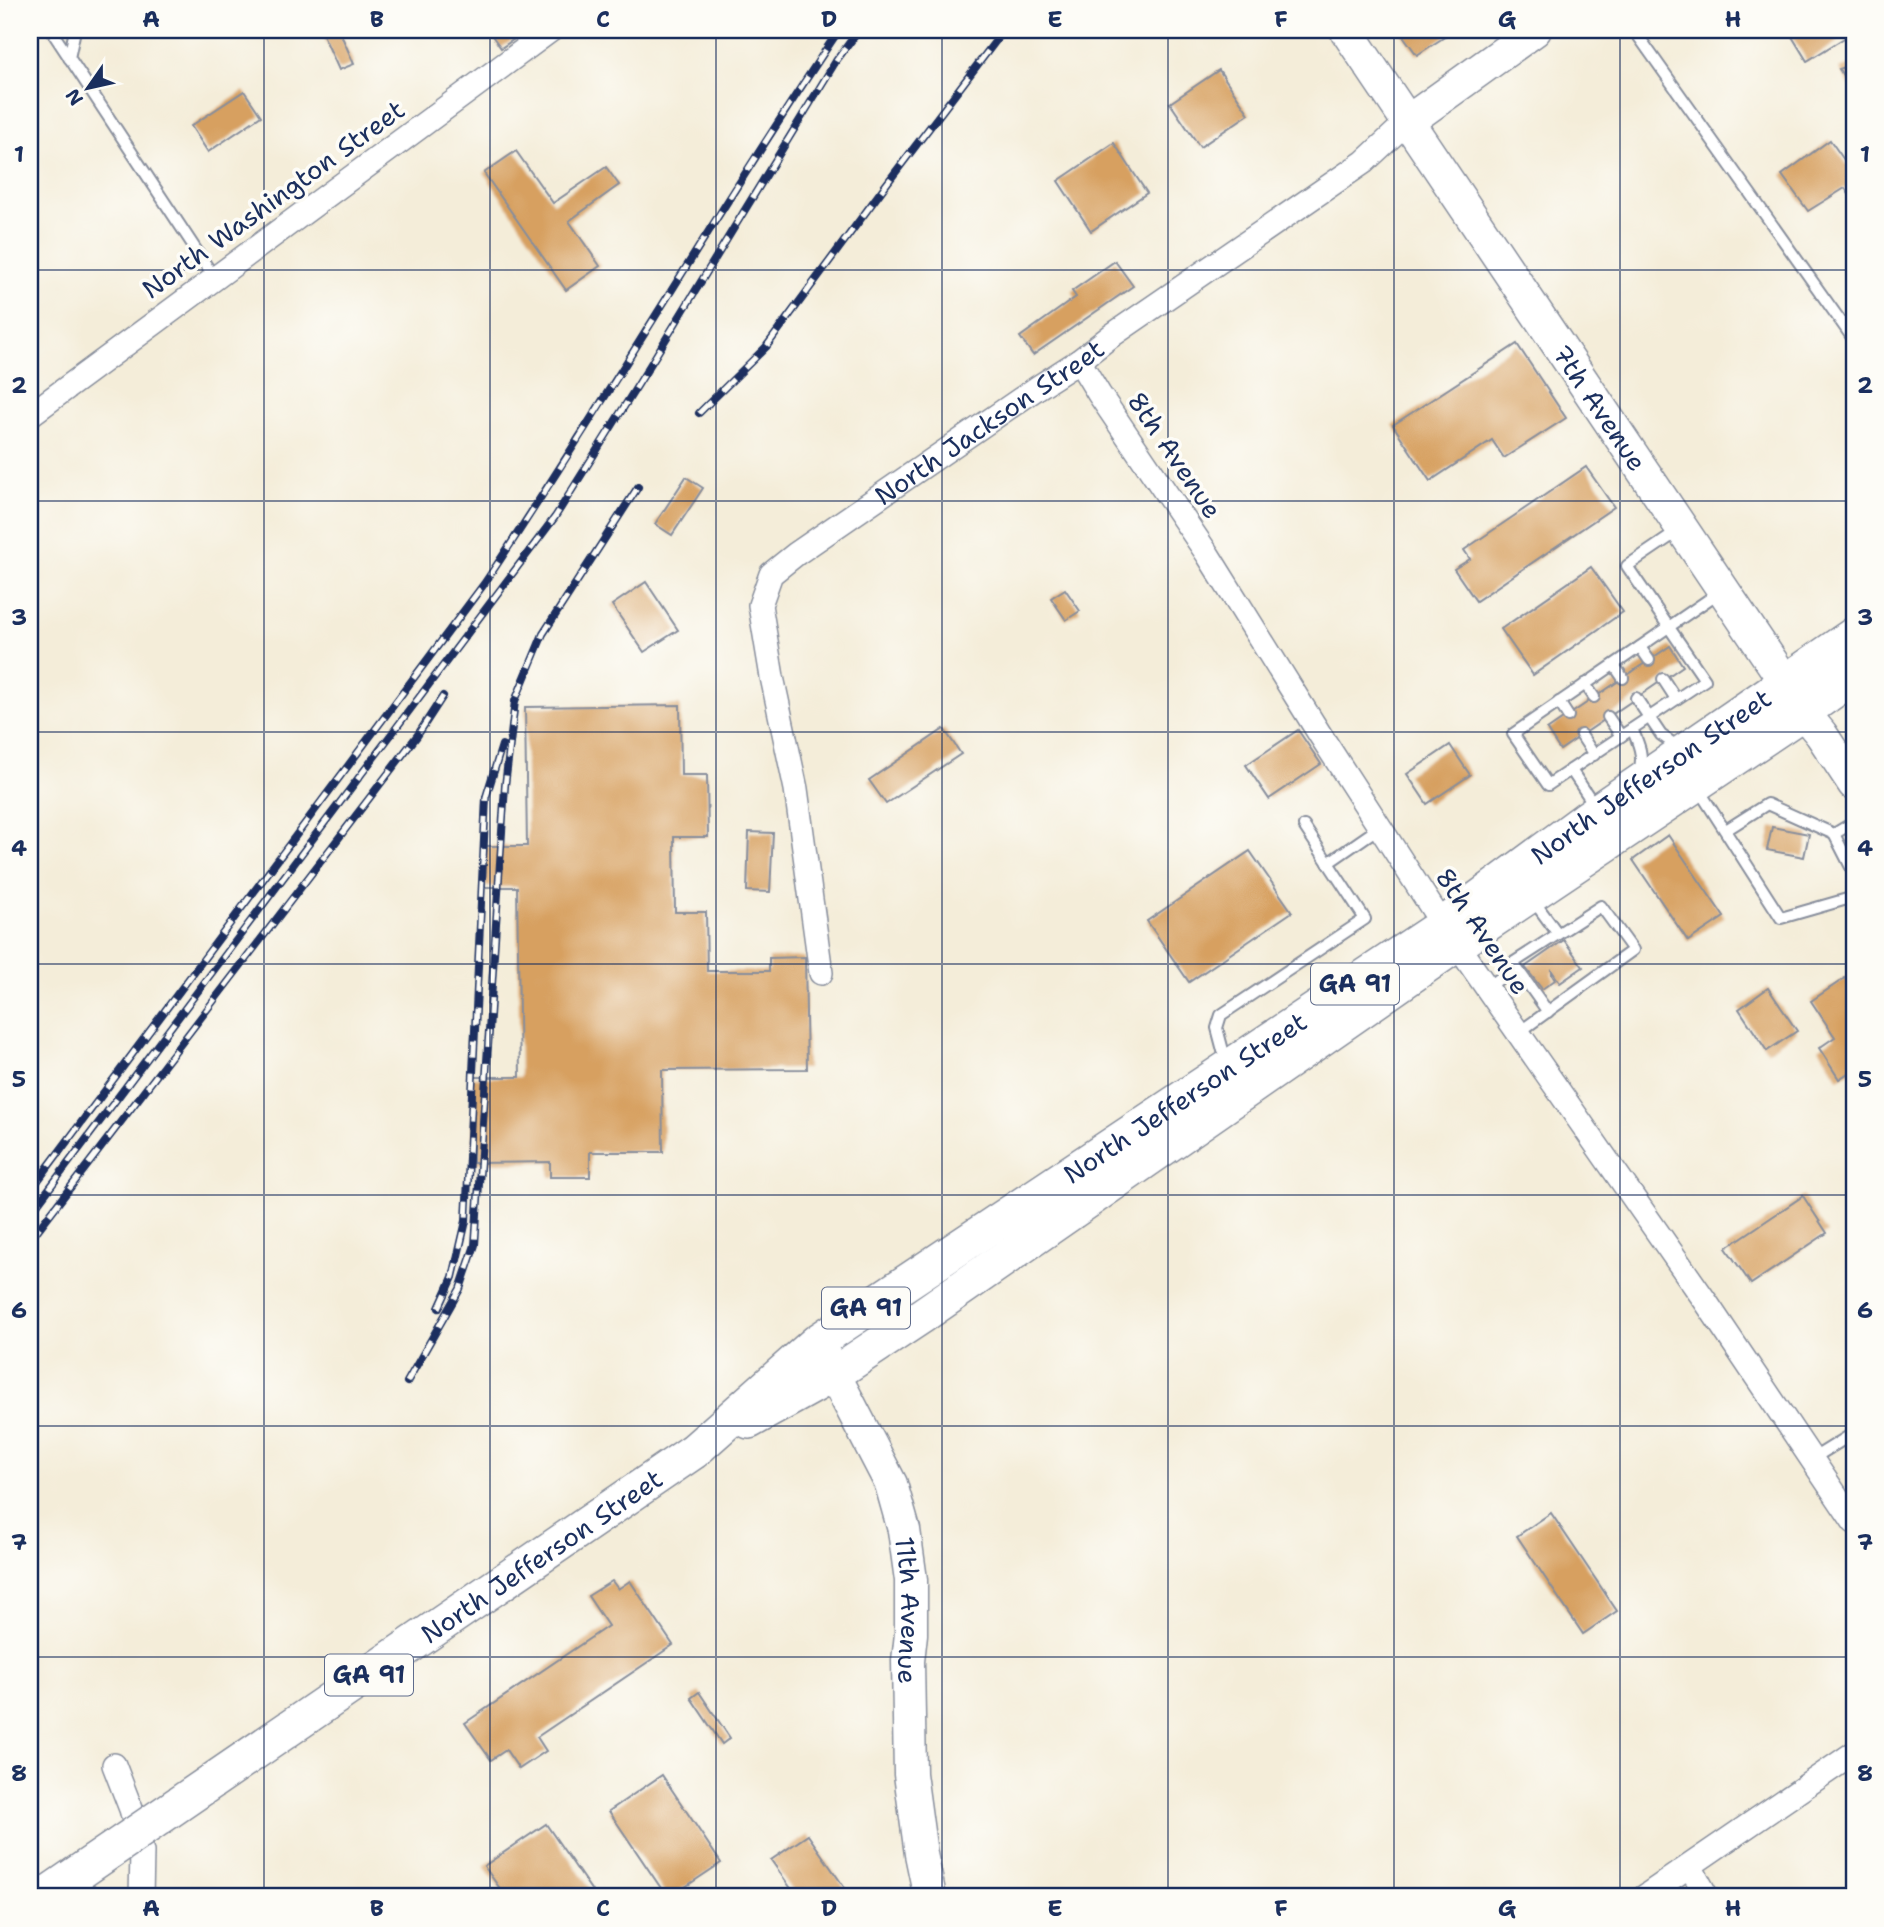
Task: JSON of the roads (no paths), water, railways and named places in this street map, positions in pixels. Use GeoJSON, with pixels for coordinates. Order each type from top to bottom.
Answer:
{"type":"FeatureCollection","features":[{"type":"Feature","properties":{"kind":"main road","name":"North Jefferson Street"},"geometry":{"type":"LineString","coordinates":[[43,1897],[694,1451],[834,1374],[923,1315],[1450,934],[1598,811],[1854,635]]}},
{"type":"Feature","properties":{"kind":"main road","name":"North Jefferson Street"},"geometry":{"type":"LineString","coordinates":[[694,1451],[817,1342],[1227,1069],[1450,934],[1530,896],[1854,676]]}},
{"type":"Feature","properties":{"kind":"street","name":"North Washington Street"},"geometry":{"type":"LineString","coordinates":[[30,415],[551,30]]}},
{"type":"Feature","properties":{"kind":"street","name":"7th Avenue"},"geometry":{"type":"LineString","coordinates":[[1346,30],[1854,784]]}},
{"type":"Feature","properties":{"kind":"street","name":"North Jackson Street"},"geometry":{"type":"LineString","coordinates":[[821,973],[796,789],[760,605],[771,574],[796,554],[1364,162],[1407,122],[1535,30]]}},
{"type":"Feature","properties":{"kind":"street","name":"8th Avenue"},"geometry":{"type":"LineString","coordinates":[[1079,361],[1208,555],[1450,934],[1854,1522]]}},
{"type":"Feature","properties":{"kind":"street","name":"11th Avenue"},"geometry":{"type":"LineString","coordinates":[[817,1342],[891,1484],[904,1530],[912,1594],[908,1661],[910,1774],[920,1854],[930,1897]]}},
{"type":"Feature","properties":{"kind":"street"},"geometry":{"type":"LineString","coordinates":[[1644,1897],[1854,1753]]}},
{"type":"Feature","properties":{"kind":"street"},"geometry":{"type":"LineString","coordinates":[[114,1765],[131,1809],[142,1852],[141,1897]]}},
{"type":"Feature","properties":{"kind":"street"},"geometry":{"type":"LineString","coordinates":[[1690,1866],[1707,1897]]}},
{"type":"Feature","properties":{"kind":"lane"},"geometry":{"type":"LineString","coordinates":[[51,30],[214,277]]}},
{"type":"Feature","properties":{"kind":"lane"},"geometry":{"type":"LineString","coordinates":[[69,58],[75,30]]}},
{"type":"Feature","properties":{"kind":"lane"},"geometry":{"type":"LineString","coordinates":[[1634,30],[1854,340]]}},
{"type":"Feature","properties":{"kind":"lane"},"geometry":{"type":"LineString","coordinates":[[1682,528],[1627,566],[1669,627],[1705,680],[1548,785],[1513,734],[1585,684],[1614,665],[1669,627],[1723,590]]}},
{"type":"Feature","properties":{"kind":"lane"},"geometry":{"type":"LineString","coordinates":[[1640,647],[1649,660]]}},
{"type":"Feature","properties":{"kind":"lane"},"geometry":{"type":"LineString","coordinates":[[1614,665],[1622,678]]}},
{"type":"Feature","properties":{"kind":"lane"},"geometry":{"type":"LineString","coordinates":[[1663,679],[1676,699]]}},
{"type":"Feature","properties":{"kind":"lane"},"geometry":{"type":"LineString","coordinates":[[1585,684],[1594,697]]}},
{"type":"Feature","properties":{"kind":"lane"},"geometry":{"type":"LineString","coordinates":[[1636,698],[1661,735],[1674,744],[1699,741]]}},
{"type":"Feature","properties":{"kind":"lane"},"geometry":{"type":"LineString","coordinates":[[1559,702],[1568,716]]}},
{"type":"Feature","properties":{"kind":"lane"},"geometry":{"type":"LineString","coordinates":[[1608,717],[1621,736]]}},
{"type":"Feature","properties":{"kind":"lane"},"geometry":{"type":"LineString","coordinates":[[1632,729],[1641,750],[1641,769],[1632,788]]}},
{"type":"Feature","properties":{"kind":"lane"},"geometry":{"type":"LineString","coordinates":[[1581,735],[1594,755]]}},
{"type":"Feature","properties":{"kind":"lane"},"geometry":{"type":"LineString","coordinates":[[1571,770],[1598,811]]}},
{"type":"Feature","properties":{"kind":"lane"},"geometry":{"type":"LineString","coordinates":[[1696,784],[1781,918],[1854,897]]}},
{"type":"Feature","properties":{"kind":"lane"},"geometry":{"type":"LineString","coordinates":[[1726,830],[1767,804],[1834,834],[1854,873]]}},
{"type":"Feature","properties":{"kind":"lane"},"geometry":{"type":"LineString","coordinates":[[1834,834],[1854,822]]}},
{"type":"Feature","properties":{"kind":"lane"},"geometry":{"type":"LineString","coordinates":[[1227,1069],[1217,1028],[1221,1015],[1365,919],[1304,826]]}},
{"type":"Feature","properties":{"kind":"lane"},"geometry":{"type":"LineString","coordinates":[[1328,863],[1380,827]]}},
{"type":"Feature","properties":{"kind":"lane"},"geometry":{"type":"LineString","coordinates":[[1530,896],[1558,934]]}},
{"type":"Feature","properties":{"kind":"lane"},"geometry":{"type":"LineString","coordinates":[[1487,988],[1507,973],[1513,963],[1601,906],[1633,950],[1518,1033]]}},
{"type":"Feature","properties":{"kind":"lane"},"geometry":{"type":"LineString","coordinates":[[1513,963],[1548,1012]]}},
{"type":"Feature","properties":{"kind":"lane"},"geometry":{"type":"LineString","coordinates":[[1812,1459],[1854,1433]]}},
{"type":"Feature","properties":{"kind":"railway"},"geometry":{"type":"LineString","coordinates":[[30,1191],[484,584],[839,30]]}},
{"type":"Feature","properties":{"kind":"railway"},"geometry":{"type":"LineString","coordinates":[[30,1214],[555,517],[836,61],[859,30]]}},
{"type":"Feature","properties":{"kind":"railway"},"geometry":{"type":"LineString","coordinates":[[699,413],[766,347],[1004,30]]}},
{"type":"Feature","properties":{"kind":"railway"},"geometry":{"type":"LineString","coordinates":[[407,1382],[460,1289],[475,1245],[505,786],[515,701],[543,634],[638,487]]}},
{"type":"Feature","properties":{"kind":"railway"},"geometry":{"type":"LineString","coordinates":[[30,1240],[417,736],[443,696]]}},
{"type":"Feature","properties":{"kind":"railway"},"geometry":{"type":"LineString","coordinates":[[439,1308],[453,1277],[466,1221],[486,797],[502,745]]}}]}
